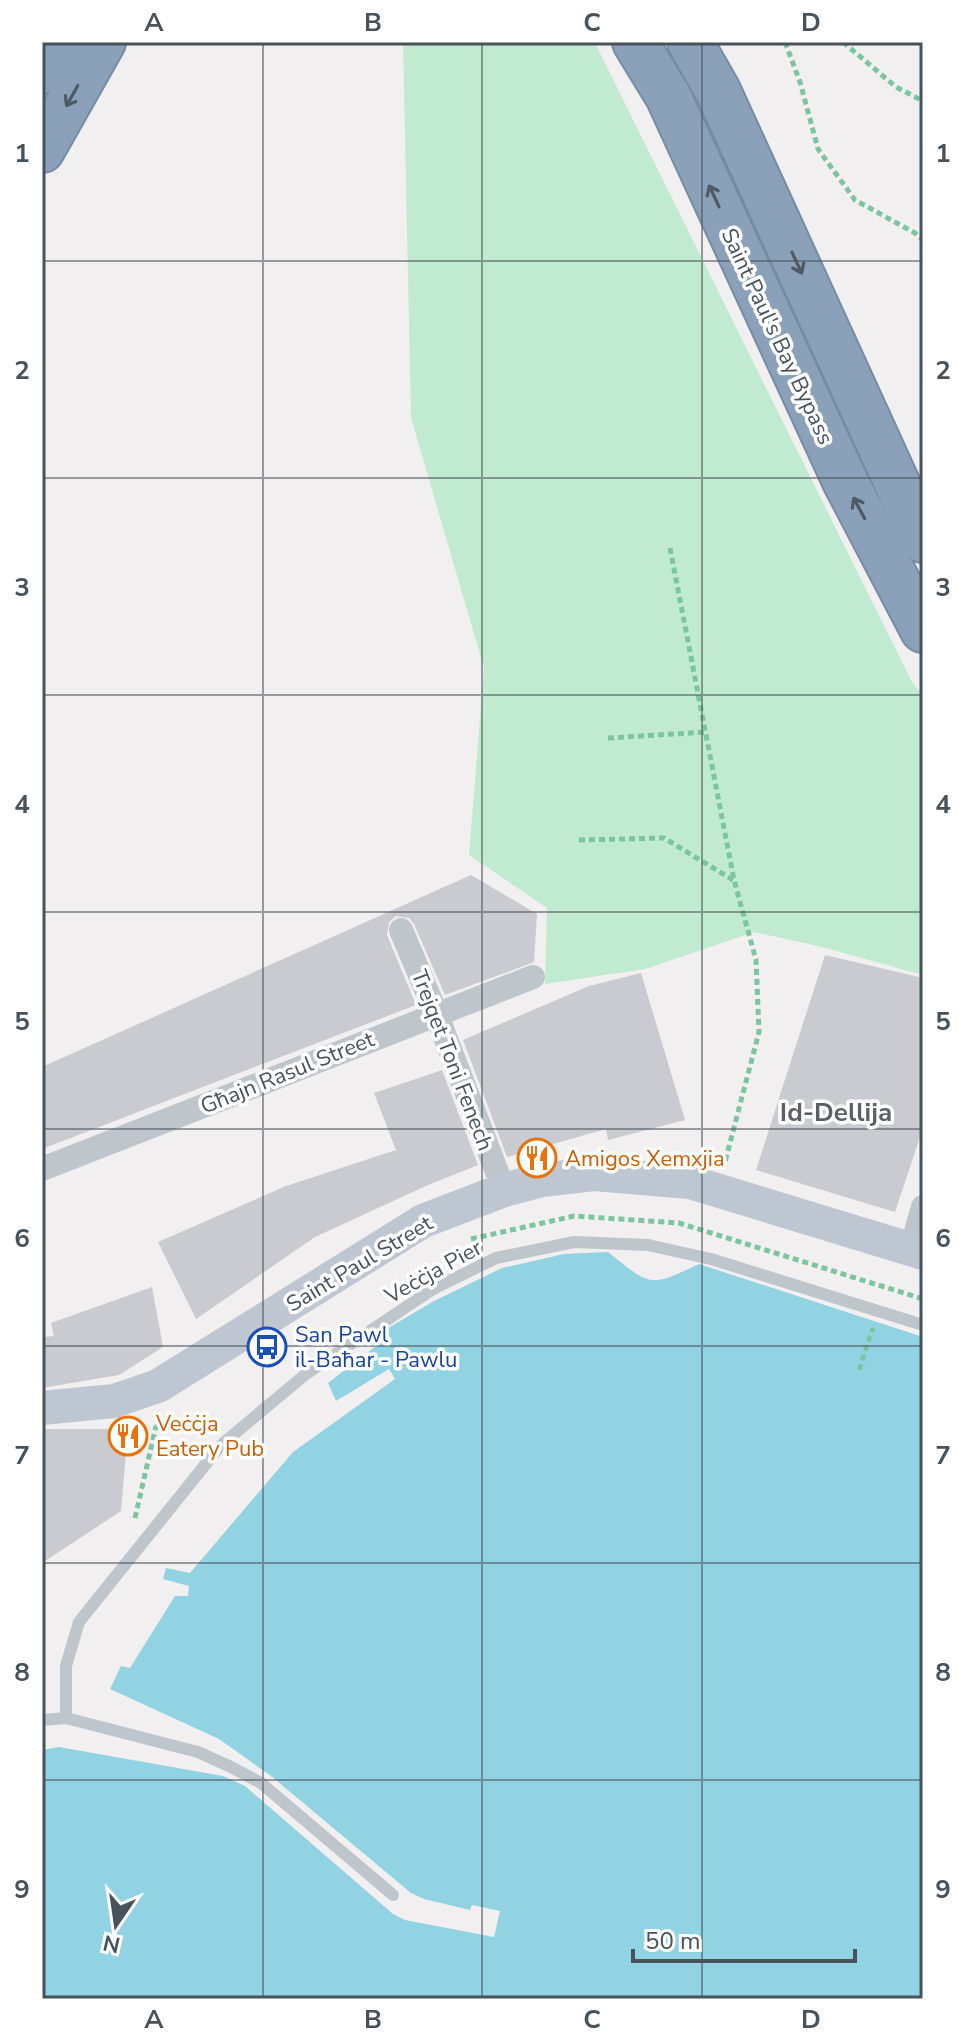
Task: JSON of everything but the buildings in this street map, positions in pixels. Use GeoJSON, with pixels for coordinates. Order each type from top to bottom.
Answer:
{"type":"FeatureCollection","features":[{"type":"Feature","properties":{"kind":"highway"},"geometry":{"type":"LineString","coordinates":[[42,71],[58,42]]}},
{"type":"Feature","properties":{"kind":"highway"},"geometry":{"type":"LineString","coordinates":[[42,150],[103,42]]}},
{"type":"Feature","properties":{"kind":"highway","name":"Saint Paul's Bay Bypass"},"geometry":{"type":"LineString","coordinates":[[635,42],[668,96],[845,481],[922,628]]}},
{"type":"Feature","properties":{"kind":"highway"},"geometry":{"type":"LineString","coordinates":[[690,42],[718,91],[880,441],[912,502],[923,540]]}},
{"type":"Feature","properties":{"kind":"street"},"geometry":{"type":"LineString","coordinates":[[912,502],[897,540],[922,628]]}},
{"type":"Feature","properties":{"kind":"street","name":"Trejqet Toni Fenech"},"geometry":{"type":"LineString","coordinates":[[401,930],[504,1190]]}},
{"type":"Feature","properties":{"kind":"street","name":"Għajn Rasul Street"},"geometry":{"type":"LineString","coordinates":[[42,1169],[533,977]]}},
{"type":"Feature","properties":{"kind":"street","name":"Saint Paul Street"},"geometry":{"type":"LineString","coordinates":[[42,1408],[114,1401],[158,1386],[423,1221],[504,1190],[542,1180],[594,1174],[690,1182],[917,1251]]}},
{"type":"Feature","properties":{"kind":"street"},"geometry":{"type":"LineString","coordinates":[[917,1251],[923,1207]]}},
{"type":"Feature","properties":{"kind":"lane","name":"Veċċja Pier"},"geometry":{"type":"LineString","coordinates":[[66,1718],[66,1666],[79,1622],[221,1445],[306,1374],[433,1289],[496,1258],[574,1242],[648,1245],[711,1259],[923,1325]]}},
{"type":"Feature","properties":{"kind":"lane"},"geometry":{"type":"LineString","coordinates":[[42,1720],[66,1718],[198,1752],[241,1772],[261,1783],[393,1895]]}},
{"type":"Feature","properties":{"kind":"path"},"geometry":{"type":"LineString","coordinates":[[785,42],[800,82],[818,149],[855,200],[923,240]]}},
{"type":"Feature","properties":{"kind":"path"},"geometry":{"type":"LineString","coordinates":[[843,42],[896,87],[923,101]]}},
{"type":"Feature","properties":{"kind":"path"},"geometry":{"type":"LineString","coordinates":[[670,548],[734,880],[756,960],[759,1032],[718,1190]]}},
{"type":"Feature","properties":{"kind":"path"},"geometry":{"type":"LineString","coordinates":[[608,738],[707,732]]}},
{"type":"Feature","properties":{"kind":"path"},"geometry":{"type":"LineString","coordinates":[[579,840],[664,838],[734,880]]}},
{"type":"Feature","properties":{"kind":"path"},"geometry":{"type":"LineString","coordinates":[[466,1240],[574,1216],[679,1223],[923,1299]]}},
{"type":"Feature","properties":{"kind":"path"},"geometry":{"type":"LineString","coordinates":[[859,1370],[874,1324]]}},
{"type":"Feature","properties":{"kind":"path"},"geometry":{"type":"LineString","coordinates":[[125,1565],[156,1427],[158,1386]]}},
{"type":"Feature","properties":{"kind":"path"},"geometry":{"type":"LineString","coordinates":[[156,1427],[182,1410]]}},
{"type":"Feature","properties":{"kind":"green space"},"geometry":{"type":"Polygon","coordinates":[[[403,42],[595,43],[912,682],[923,696],[923,975],[754,932],[645,969],[545,984],[547,908],[469,855],[484,668],[411,418],[403,42]]]}},
{"type":"Feature","properties":{"kind":"water"},"geometry":{"type":"Polygon","coordinates":[[[608,1252],[633,1272],[651,1280],[670,1277],[699,1264],[923,1337],[923,1999],[42,1999],[42,1750],[59,1747],[223,1776],[245,1786],[393,1914],[405,1920],[494,1937],[500,1911],[472,1905],[470,1910],[411,1893],[271,1776],[219,1739],[110,1689],[121,1666],[130,1668],[175,1596],[188,1596],[189,1586],[163,1579],[166,1568],[190,1573],[293,1452],[395,1379],[389,1369],[336,1401],[328,1383],[376,1346],[373,1337],[434,1301],[502,1268],[564,1254],[608,1252]]]}},
{"type":"Feature","properties":{"kind":"place","name":"Amigos Xemxjia"},"geometry":{"type":"Point","coordinates":[537,1158]}},
{"type":"Feature","properties":{"kind":"place","name":"San Pawl il-Baħar - Pawlu"},"geometry":{"type":"Point","coordinates":[267,1347]}},
{"type":"Feature","properties":{"kind":"place","name":"Veċċja Eatery Pub"},"geometry":{"type":"Point","coordinates":[128,1436]}},
{"type":"Feature","properties":{"kind":"district","name":"Id-Dellija"},"geometry":{"type":"Point","coordinates":[836,1112]}}]}
